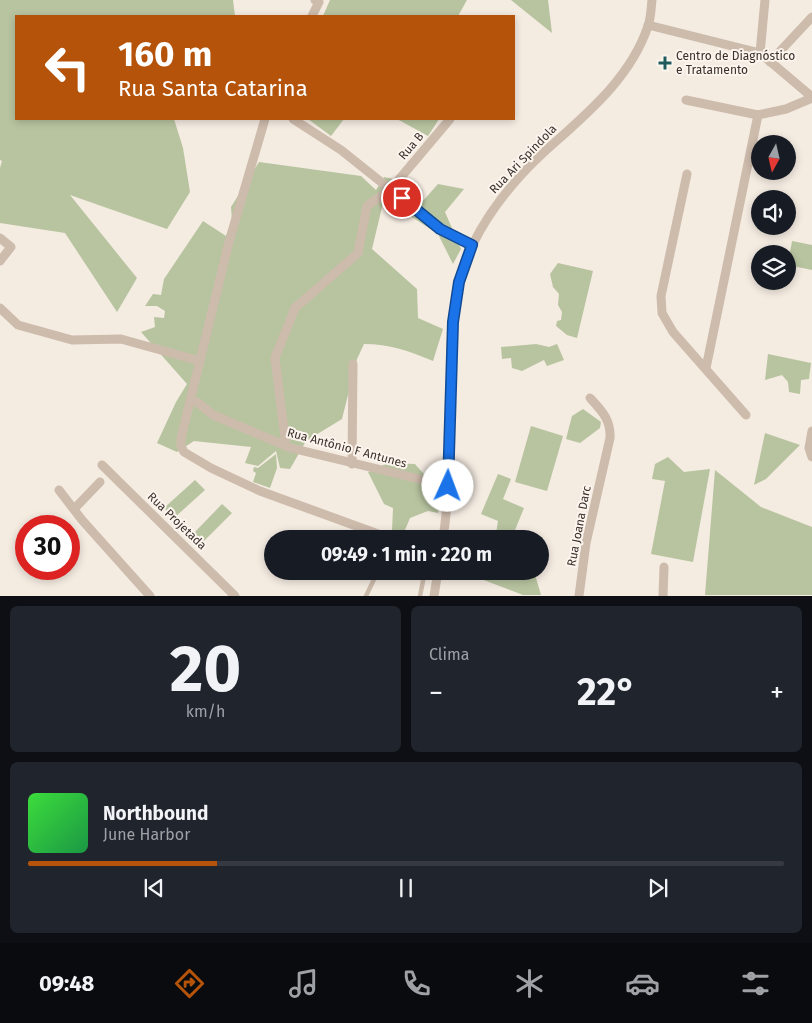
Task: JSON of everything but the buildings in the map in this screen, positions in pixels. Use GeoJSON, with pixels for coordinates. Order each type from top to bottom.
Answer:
{"type":"FeatureCollection","features":[{"type":"Feature","properties":{"kind":"street"},"geometry":{"type":"LineString","coordinates":[[312,15],[319,2],[315,0]]}},
{"type":"Feature","properties":{"kind":"street","name":"Rua Ari Spindola"},"geometry":{"type":"LineString","coordinates":[[444,530],[448,486],[453,322],[459,282],[472,245],[492,210],[508,190],[543,154],[600,101],[624,72],[648,25],[652,0]]}},
{"type":"Feature","properties":{"kind":"street"},"geometry":{"type":"LineString","coordinates":[[760,53],[765,0]]}},
{"type":"Feature","properties":{"kind":"street"},"geometry":{"type":"LineString","coordinates":[[770,62],[812,17]]}},
{"type":"Feature","properties":{"kind":"street"},"geometry":{"type":"LineString","coordinates":[[648,25],[760,53],[812,98],[786,109],[758,115],[686,100]]}},
{"type":"Feature","properties":{"kind":"street"},"geometry":{"type":"LineString","coordinates":[[706,368],[758,115]]}},
{"type":"Feature","properties":{"kind":"street"},"geometry":{"type":"LineString","coordinates":[[265,120],[228,242],[181,446],[184,452],[211,468],[260,492],[367,530]]}},
{"type":"Feature","properties":{"kind":"street"},"geometry":{"type":"LineString","coordinates":[[295,120],[341,150],[440,229],[472,245]]}},
{"type":"Feature","properties":{"kind":"street","name":"Rua B"},"geometry":{"type":"LineString","coordinates":[[286,446],[275,358],[295,308],[358,253],[367,206],[391,189],[449,120]]}},
{"type":"Feature","properties":{"kind":"street"},"geometry":{"type":"LineString","coordinates":[[687,174],[660,306],[672,332],[746,415]]}},
{"type":"Feature","properties":{"kind":"street"},"geometry":{"type":"LineString","coordinates":[[0,238],[11,248],[0,261]]}},
{"type":"Feature","properties":{"kind":"street"},"geometry":{"type":"LineString","coordinates":[[0,308],[18,325],[72,340],[121,339],[200,361]]}},
{"type":"Feature","properties":{"kind":"street"},"geometry":{"type":"LineString","coordinates":[[352,464],[353,364]]}},
{"type":"Feature","properties":{"kind":"street","name":"Rua Joana Darc"},"geometry":{"type":"LineString","coordinates":[[579,596],[586,543],[610,438],[609,421],[590,398]]}},
{"type":"Feature","properties":{"kind":"street","name":"Rua Antônio F Antunes"},"geometry":{"type":"LineString","coordinates":[[198,402],[213,415],[286,446],[352,464],[448,486]]}},
{"type":"Feature","properties":{"kind":"street"},"geometry":{"type":"LineString","coordinates":[[812,432],[809,448],[812,456]]}},
{"type":"Feature","properties":{"kind":"street","name":"Rua Projetada"},"geometry":{"type":"LineString","coordinates":[[102,465],[235,596]]}},
{"type":"Feature","properties":{"kind":"street"},"geometry":{"type":"LineString","coordinates":[[74,509],[100,482]]}},
{"type":"Feature","properties":{"kind":"street"},"geometry":{"type":"LineString","coordinates":[[59,490],[150,596]]}},
{"type":"Feature","properties":{"kind":"street"},"geometry":{"type":"LineString","coordinates":[[664,567],[664,596]]}},
{"type":"Feature","properties":{"kind":"street"},"geometry":{"type":"LineString","coordinates":[[434,596],[437,580]]}},
{"type":"Feature","properties":{"kind":"lane"},"geometry":{"type":"LineString","coordinates":[[366,596],[374,580]]}},
{"type":"Feature","properties":{"kind":"lane"},"geometry":{"type":"LineString","coordinates":[[420,596],[423,580]]}},
{"type":"Feature","properties":{"kind":"green space"},"geometry":{"type":"Polygon","coordinates":[[[0,0],[233,0],[235,15],[15,15],[15,120],[174,120],[183,148],[190,192],[167,229],[70,195],[137,278],[117,312],[65,233],[0,223],[0,168],[2,161],[0,160],[0,0]]]}},
{"type":"Feature","properties":{"kind":"green space"},"geometry":{"type":"Polygon","coordinates":[[[330,0],[467,0],[459,15],[323,15],[330,0]]]}},
{"type":"Feature","properties":{"kind":"green space"},"geometry":{"type":"Polygon","coordinates":[[[511,0],[548,0],[552,33],[511,0]]]}},
{"type":"Feature","properties":{"kind":"green space"},"geometry":{"type":"Polygon","coordinates":[[[309,120],[343,120],[331,136],[309,120]]]}},
{"type":"Feature","properties":{"kind":"green space"},"geometry":{"type":"Polygon","coordinates":[[[399,120],[438,120],[428,136],[399,120]]]}},
{"type":"Feature","properties":{"kind":"green space"},"geometry":{"type":"Polygon","coordinates":[[[259,162],[361,176],[376,190],[384,177],[403,181],[415,181],[405,193],[415,203],[422,202],[438,184],[464,189],[445,212],[461,249],[453,264],[438,234],[384,199],[372,249],[417,289],[418,318],[443,329],[433,361],[399,349],[382,345],[364,344],[357,359],[342,419],[306,441],[290,469],[280,468],[276,451],[258,466],[245,463],[251,447],[194,441],[177,452],[157,443],[176,402],[187,384],[141,332],[155,327],[154,317],[164,318],[165,311],[157,306],[145,306],[153,294],[161,295],[164,279],[203,221],[226,236],[232,221],[231,207],[259,162]]]}},
{"type":"Feature","properties":{"kind":"green space"},"geometry":{"type":"Polygon","coordinates":[[[792,241],[812,245],[812,270],[796,267],[796,245],[791,245],[792,241]]]}},
{"type":"Feature","properties":{"kind":"green space"},"geometry":{"type":"Polygon","coordinates":[[[558,263],[593,271],[577,338],[567,335],[556,326],[557,321],[561,320],[562,312],[558,305],[559,294],[553,287],[550,274],[558,263]]]}},
{"type":"Feature","properties":{"kind":"green space"},"geometry":{"type":"Polygon","coordinates":[[[536,344],[549,347],[557,344],[564,360],[547,366],[544,360],[522,371],[512,368],[511,358],[502,359],[501,347],[536,344]]]}},
{"type":"Feature","properties":{"kind":"green space"},"geometry":{"type":"Polygon","coordinates":[[[768,354],[811,363],[809,379],[801,380],[800,394],[789,392],[788,382],[782,375],[765,380],[768,354]]]}},
{"type":"Feature","properties":{"kind":"green space"},"geometry":{"type":"Polygon","coordinates":[[[583,409],[601,422],[600,428],[580,443],[566,439],[572,416],[583,409]]]}},
{"type":"Feature","properties":{"kind":"green space"},"geometry":{"type":"Polygon","coordinates":[[[531,426],[563,436],[547,491],[515,482],[531,426]]]}},
{"type":"Feature","properties":{"kind":"green space"},"geometry":{"type":"Polygon","coordinates":[[[765,433],[800,445],[766,479],[754,485],[765,433]]]}},
{"type":"Feature","properties":{"kind":"green space"},"geometry":{"type":"Polygon","coordinates":[[[276,454],[277,468],[270,488],[253,482],[256,473],[253,471],[254,467],[258,468],[276,454]]]}},
{"type":"Feature","properties":{"kind":"green space"},"geometry":{"type":"Polygon","coordinates":[[[668,457],[684,472],[710,469],[693,562],[651,554],[665,481],[652,479],[655,464],[668,457]]]}},
{"type":"Feature","properties":{"kind":"green space"},"geometry":{"type":"Polygon","coordinates":[[[388,463],[415,464],[436,492],[438,513],[428,511],[410,518],[405,530],[392,530],[393,508],[384,504],[368,472],[388,463]]]}},
{"type":"Feature","properties":{"kind":"green space"},"geometry":{"type":"Polygon","coordinates":[[[715,470],[761,507],[812,527],[812,595],[705,595],[715,470]]]}},
{"type":"Feature","properties":{"kind":"green space"},"geometry":{"type":"Polygon","coordinates":[[[498,474],[511,479],[503,499],[524,508],[515,530],[496,530],[498,521],[481,514],[498,474]]]}},
{"type":"Feature","properties":{"kind":"green space"},"geometry":{"type":"Polygon","coordinates":[[[195,480],[205,490],[174,518],[164,508],[195,480]]]}},
{"type":"Feature","properties":{"kind":"green space"},"geometry":{"type":"Polygon","coordinates":[[[222,504],[232,513],[201,544],[192,535],[222,504]]]}},
{"type":"Feature","properties":{"kind":"green space"},"geometry":{"type":"Polygon","coordinates":[[[484,580],[537,580],[541,595],[523,595],[484,580]]]}},
{"type":"Feature","properties":{"kind":"place","name":"Centro de Diagnóstico e Tratamento"},"geometry":{"type":"Point","coordinates":[665,63]}},
{"type":"Feature","properties":{"kind":"route"},"geometry":{"type":"LineString","coordinates":[[402,198],[440,229],[472,245],[459,282],[453,322],[448,486]]}}]}
